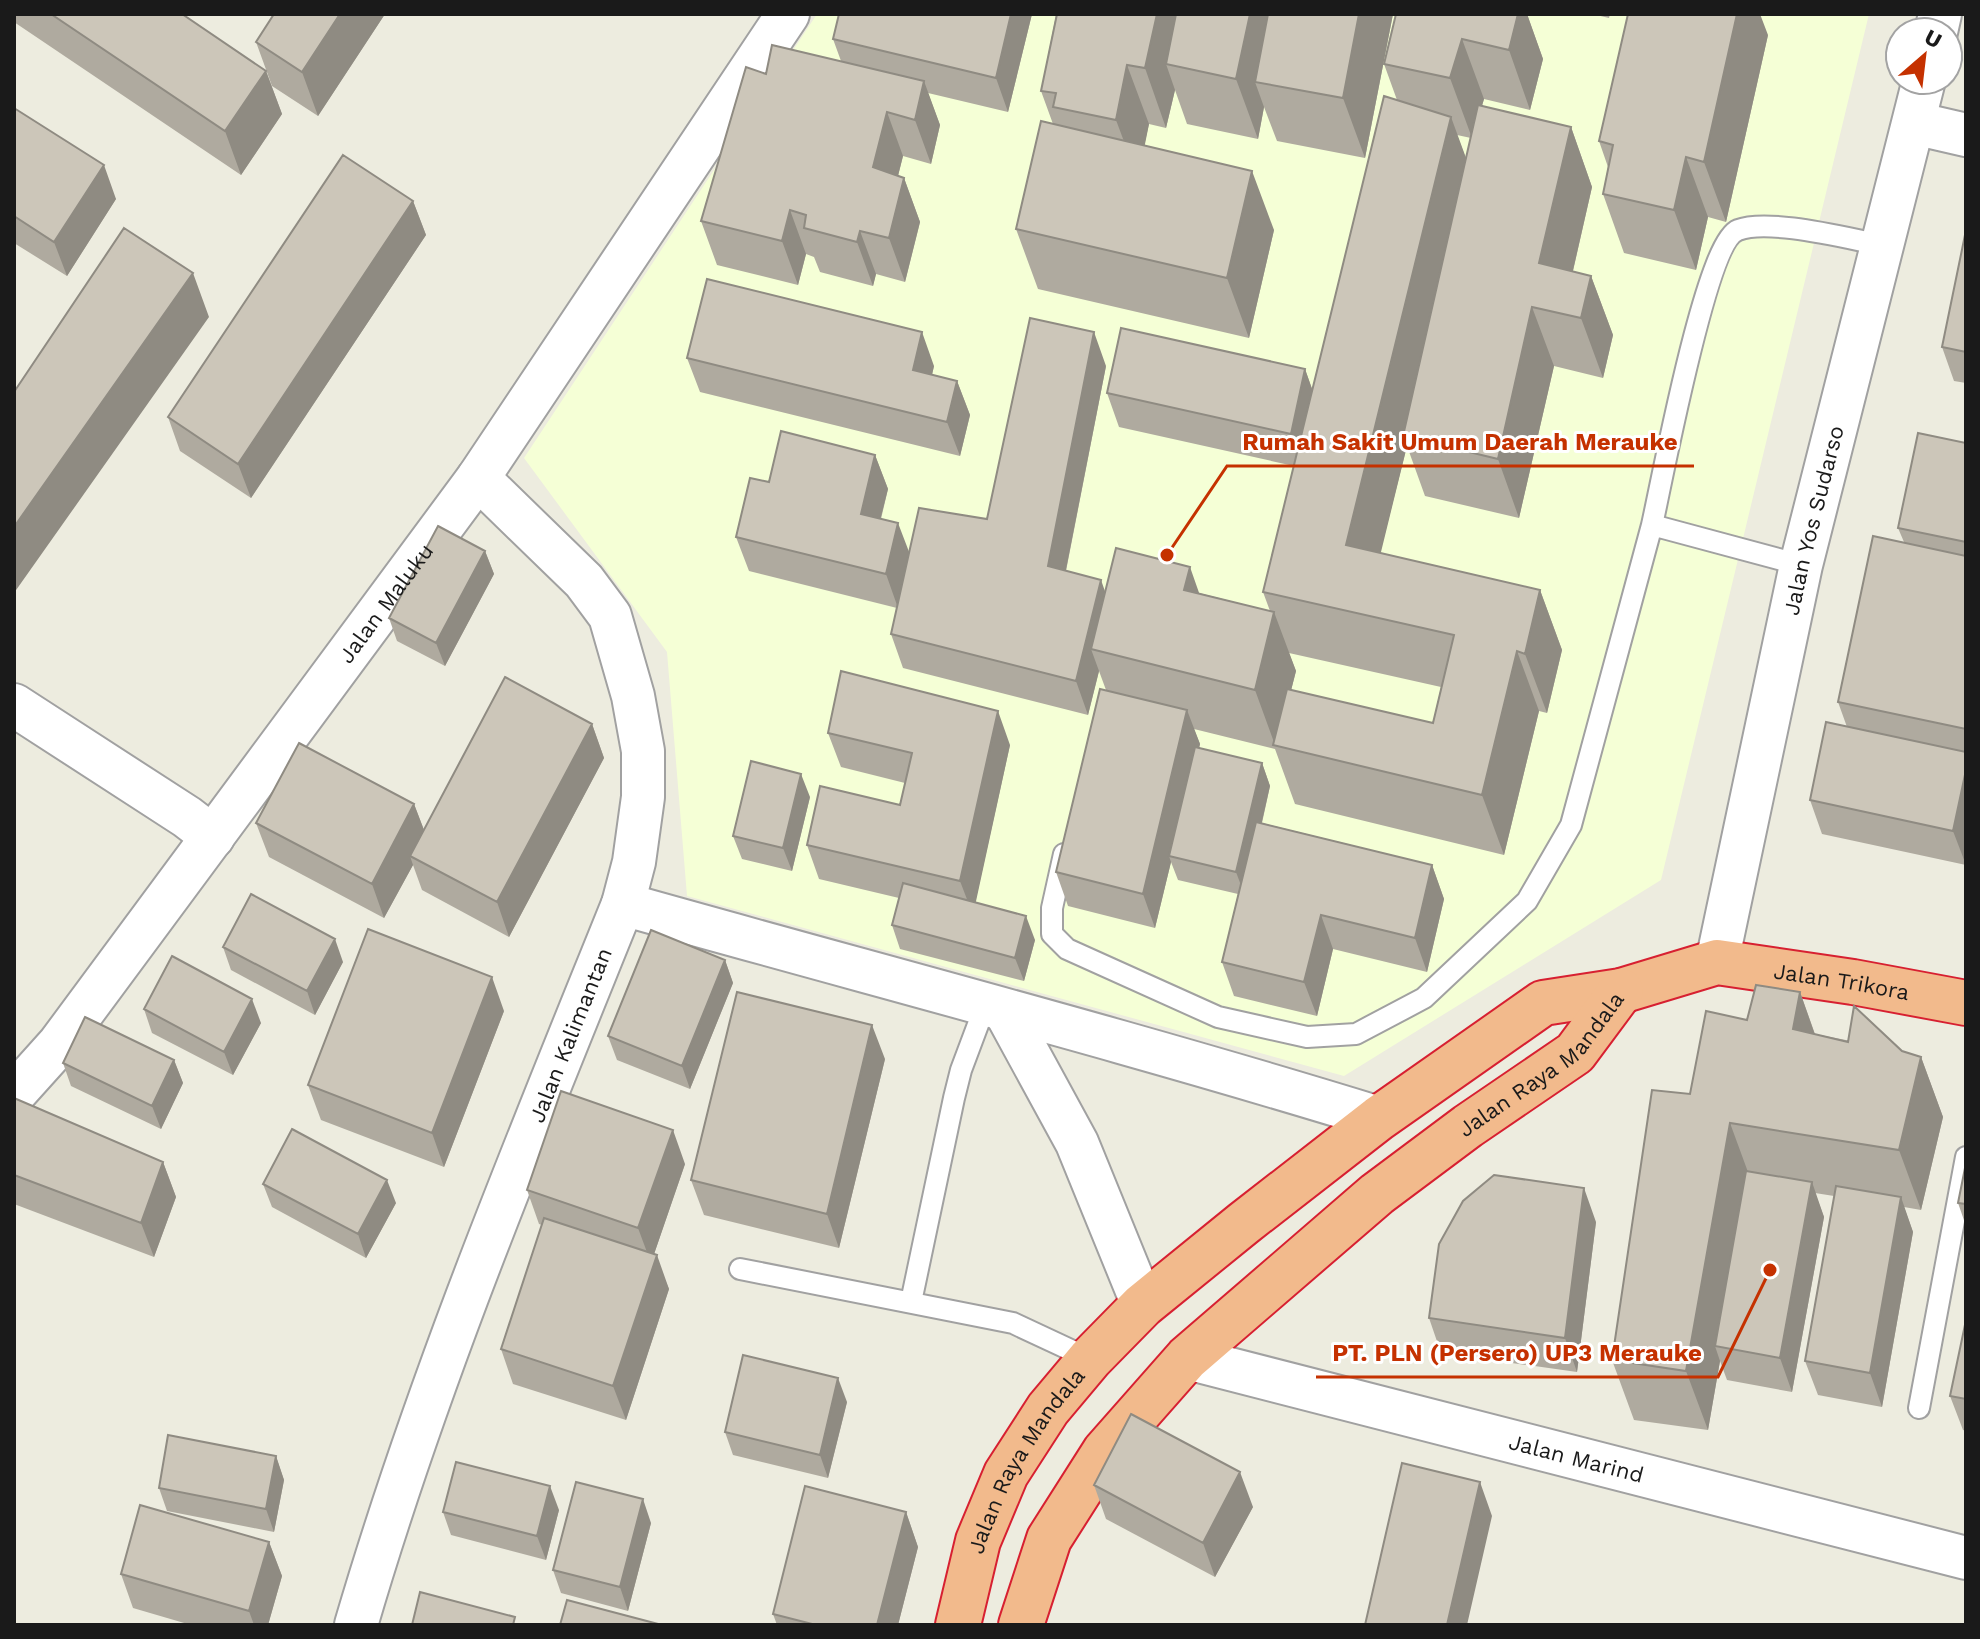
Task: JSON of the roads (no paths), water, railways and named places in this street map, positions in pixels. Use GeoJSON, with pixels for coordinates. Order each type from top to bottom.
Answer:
{"type":"FeatureCollection","features":[{"type":"Feature","properties":{"kind":"highway"},"geometry":{"type":"LineString","coordinates":[[1621,991],[1717,962]]}},
{"type":"Feature","properties":{"kind":"highway","name":"Jalan Trikora"},"geometry":{"type":"LineString","coordinates":[[1717,962],[1966,1003]]}},
{"type":"Feature","properties":{"kind":"highway","name":"Jalan Raya Mandala"},"geometry":{"type":"LineString","coordinates":[[958,1625],[978,1541],[1006,1474],[1048,1409],[1090,1359],[1143,1305],[1379,1118],[1543,1003],[1621,991]]}},
{"type":"Feature","properties":{"kind":"highway","name":"Jalan Raya Mandala"},"geometry":{"type":"LineString","coordinates":[[1021,1625],[1049,1539],[1105,1451],[1187,1358],[1377,1194],[1468,1126],[1575,1053],[1621,991]]}},
{"type":"Feature","properties":{"kind":"street","name":"Jalan Maluku"},"geometry":{"type":"LineString","coordinates":[[14,1094],[59,1044],[200,827],[478,478],[788,14]]}},
{"type":"Feature","properties":{"kind":"street","name":"Jalan Yos Sudarso"},"geometry":{"type":"LineString","coordinates":[[1717,962],[1801,565],[1920,96]]}},
{"type":"Feature","properties":{"kind":"street"},"geometry":{"type":"LineString","coordinates":[[1914,123],[1966,135]]}},
{"type":"Feature","properties":{"kind":"street","name":"Jalan Kalimantan"},"geometry":{"type":"LineString","coordinates":[[356,1625],[377,1554],[469,1285],[623,904],[643,797],[643,751],[633,696],[610,616],[584,581],[478,478]]}},
{"type":"Feature","properties":{"kind":"street"},"geometry":{"type":"LineString","coordinates":[[14,705],[200,827]]}},
{"type":"Feature","properties":{"kind":"street"},"geometry":{"type":"LineString","coordinates":[[623,904],[1210,1066],[1379,1118]]}},
{"type":"Feature","properties":{"kind":"street"},"geometry":{"type":"LineString","coordinates":[[995,1008],[1077,1143],[1143,1305]]}},
{"type":"Feature","properties":{"kind":"street","name":"Jalan Marind"},"geometry":{"type":"LineString","coordinates":[[1187,1358],[1966,1558]]}},
{"type":"Feature","properties":{"kind":"lane"},"geometry":{"type":"LineString","coordinates":[[1069,834],[1052,908],[1052,934],[1067,949],[1218,1017],[1307,1037],[1356,1034],[1424,998],[1527,901],[1571,825],[1652,525],[1693,340],[1723,245],[1735,230],[1759,225],[1883,245]]}},
{"type":"Feature","properties":{"kind":"lane"},"geometry":{"type":"LineString","coordinates":[[1652,525],[1801,565]]}},
{"type":"Feature","properties":{"kind":"lane"},"geometry":{"type":"LineString","coordinates":[[911,1302],[961,1070],[995,1008]]}},
{"type":"Feature","properties":{"kind":"lane"},"geometry":{"type":"LineString","coordinates":[[1919,1408],[1966,1157]]}},
{"type":"Feature","properties":{"kind":"lane"},"geometry":{"type":"LineString","coordinates":[[740,1269],[1013,1323],[1090,1359]]}},
{"type":"Feature","properties":{"kind":"place","name":"Rumah Sakit Umum Daerah Merauke"},"geometry":{"type":"Point","coordinates":[1167,555]}},
{"type":"Feature","properties":{"kind":"place","name":"PT. PLN (Persero) UP3 Merauke"},"geometry":{"type":"Point","coordinates":[1770,1270]}}]}
